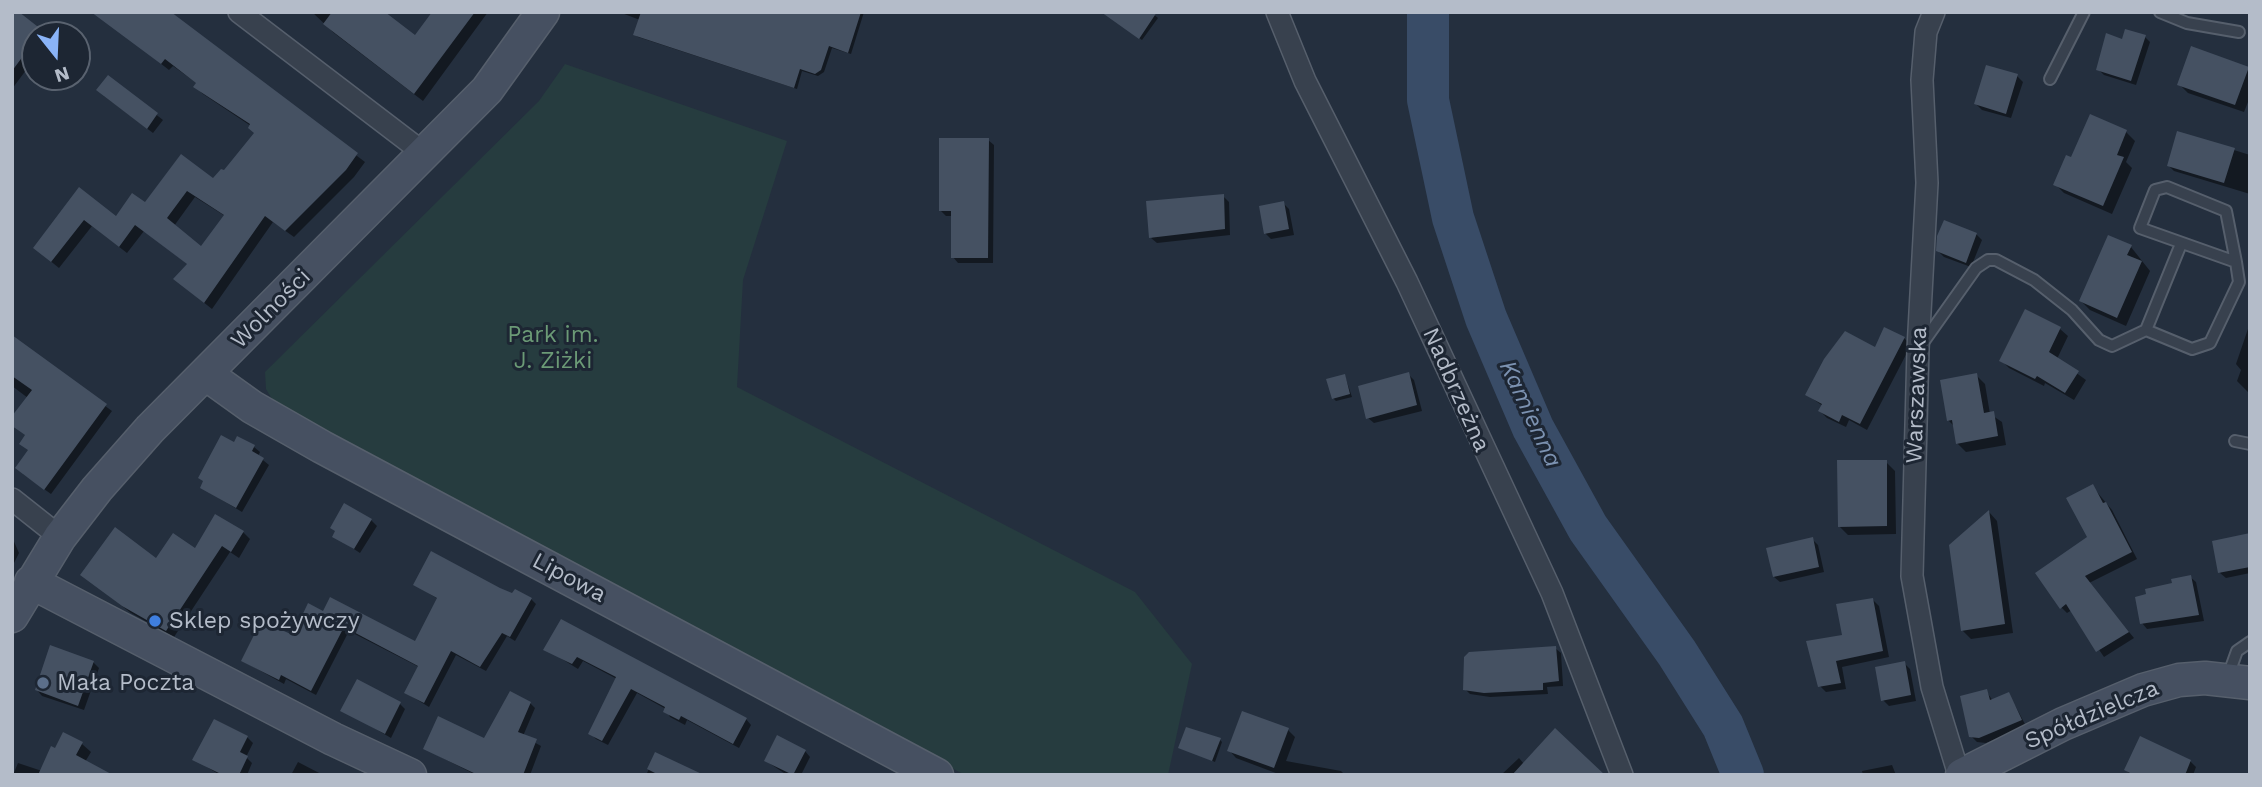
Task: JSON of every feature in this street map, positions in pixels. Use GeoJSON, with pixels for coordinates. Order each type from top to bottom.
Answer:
{"type":"FeatureCollection","features":[{"type":"Feature","properties":{"kind":"street"},"geometry":{"type":"LineString","coordinates":[[239,12],[425,154]]}},
{"type":"Feature","properties":{"kind":"street","name":"Wolności"},"geometry":{"type":"LineString","coordinates":[[12,616],[60,537],[97,489],[206,374],[487,90],[543,12]]}},
{"type":"Feature","properties":{"kind":"street","name":"Nadbrzeżna"},"geometry":{"type":"LineString","coordinates":[[1277,12],[1305,81],[1407,282],[1476,435],[1552,593],[1622,775]]}},
{"type":"Feature","properties":{"kind":"street","name":"Warszawska"},"geometry":{"type":"LineString","coordinates":[[1934,12],[1926,32],[1922,80],[1927,183],[1918,349],[1912,576],[1932,687],[1960,775]]}},
{"type":"Feature","properties":{"kind":"street","name":"Lipowa"},"geometry":{"type":"LineString","coordinates":[[206,374],[252,407],[322,447],[937,775]]}},
{"type":"Feature","properties":{"kind":"street"},"geometry":{"type":"LineString","coordinates":[[12,499],[60,537]]}},
{"type":"Feature","properties":{"kind":"street"},"geometry":{"type":"LineString","coordinates":[[31,582],[333,739],[410,775]]}},
{"type":"Feature","properties":{"kind":"street","name":"Spółdzielcza"},"geometry":{"type":"LineString","coordinates":[[1960,775],[2063,724],[2144,690],[2179,680],[2239,680]]}},
{"type":"Feature","properties":{"kind":"lane"},"geometry":{"type":"LineString","coordinates":[[2050,79],[2084,12]]}},
{"type":"Feature","properties":{"kind":"lane"},"geometry":{"type":"LineString","coordinates":[[2160,12],[2187,23],[2239,32]]}},
{"type":"Feature","properties":{"kind":"lane"},"geometry":{"type":"LineString","coordinates":[[2146,330],[2192,349],[2210,343],[2239,282],[2236,262],[2226,211],[2167,187],[2155,190],[2140,228],[2236,262]]}},
{"type":"Feature","properties":{"kind":"lane"},"geometry":{"type":"LineString","coordinates":[[1918,349],[1976,268],[1988,260],[1996,260],[2034,280],[2072,310],[2099,340],[2112,346],[2146,330],[2181,244]]}},
{"type":"Feature","properties":{"kind":"lane"},"geometry":{"type":"LineString","coordinates":[[2235,441],[2250,444]]}},
{"type":"Feature","properties":{"kind":"lane","name":"Spółdzielcza"},"geometry":{"type":"LineString","coordinates":[[2239,680],[2237,651],[2250,642]]}},
{"type":"Feature","properties":{"kind":"green space","name":"Park im. J. Ziżki"},"geometry":{"type":"Polygon","coordinates":[[[565,64],[787,141],[743,280],[737,387],[1135,592],[1192,664],[1168,775],[965,775],[268,403],[272,399],[266,389],[265,372],[539,101],[565,64]]]}},
{"type":"Feature","properties":{"kind":"building"},"geometry":{"type":"Polygon","coordinates":[[[12,12],[19,12],[30,21],[21,21],[21,59],[12,71],[12,12]]]}},
{"type":"Feature","properties":{"kind":"building"},"geometry":{"type":"Polygon","coordinates":[[[91,12],[171,12],[358,153],[346,170],[285,231],[265,216],[204,303],[173,279],[187,264],[135,225],[119,247],[84,220],[51,262],[33,248],[79,187],[116,216],[132,193],[145,202],[181,154],[213,178],[221,169],[224,170],[254,133],[248,128],[250,124],[193,87],[196,83],[165,59],[161,64],[91,12]],[[187,191],[167,218],[201,246],[224,215],[187,191]]]}},
{"type":"Feature","properties":{"kind":"building"},"geometry":{"type":"Polygon","coordinates":[[[332,12],[385,12],[415,35],[432,12],[475,12],[414,94],[323,24],[332,12]]]}},
{"type":"Feature","properties":{"kind":"building"},"geometry":{"type":"Polygon","coordinates":[[[641,12],[861,12],[848,53],[829,46],[821,70],[815,74],[800,69],[794,88],[633,35],[641,12]]]}},
{"type":"Feature","properties":{"kind":"building"},"geometry":{"type":"Polygon","coordinates":[[[1101,12],[1157,12],[1139,39],[1101,12]]]}},
{"type":"Feature","properties":{"kind":"building"},"geometry":{"type":"Polygon","coordinates":[[[2125,29],[2146,35],[2131,81],[2096,70],[2106,33],[2122,39],[2125,29]]]}},
{"type":"Feature","properties":{"kind":"building"},"geometry":{"type":"Polygon","coordinates":[[[2191,46],[2249,67],[2235,105],[2177,85],[2191,46]]]}},
{"type":"Feature","properties":{"kind":"building"},"geometry":{"type":"Polygon","coordinates":[[[1986,65],[2018,74],[2006,114],[1974,104],[1986,65]]]}},
{"type":"Feature","properties":{"kind":"building"},"geometry":{"type":"Polygon","coordinates":[[[108,75],[158,113],[147,129],[96,90],[108,75]]]}},
{"type":"Feature","properties":{"kind":"building"},"geometry":{"type":"Polygon","coordinates":[[[2090,114],[2127,130],[2117,155],[2124,157],[2103,206],[2053,185],[2066,155],[2071,157],[2090,114]]]}},
{"type":"Feature","properties":{"kind":"building"},"geometry":{"type":"Polygon","coordinates":[[[2177,131],[2235,148],[2224,183],[2167,166],[2177,131]]]}},
{"type":"Feature","properties":{"kind":"building"},"geometry":{"type":"Polygon","coordinates":[[[939,138],[989,138],[988,258],[951,258],[951,211],[939,211],[939,138]]]}},
{"type":"Feature","properties":{"kind":"building"},"geometry":{"type":"Polygon","coordinates":[[[1224,194],[1225,229],[1149,238],[1146,201],[1224,194]]]}},
{"type":"Feature","properties":{"kind":"building"},"geometry":{"type":"Polygon","coordinates":[[[1284,201],[1289,229],[1264,234],[1259,206],[1284,201]]]}},
{"type":"Feature","properties":{"kind":"building"},"geometry":{"type":"Polygon","coordinates":[[[1944,220],[1977,233],[1966,263],[1936,251],[1937,236],[1944,220]]]}},
{"type":"Feature","properties":{"kind":"building"},"geometry":{"type":"Polygon","coordinates":[[[2108,235],[2132,245],[2127,255],[2142,261],[2117,318],[2079,301],[2108,235]]]}},
{"type":"Feature","properties":{"kind":"building"},"geometry":{"type":"Polygon","coordinates":[[[2025,309],[2061,327],[2049,352],[2079,371],[2065,393],[2037,376],[2035,379],[1999,361],[2025,309]]]}},
{"type":"Feature","properties":{"kind":"building"},"geometry":{"type":"Polygon","coordinates":[[[1884,327],[1905,337],[1860,424],[1842,415],[1839,422],[1818,411],[1822,404],[1805,395],[1824,359],[1845,331],[1875,347],[1884,327]]]}},
{"type":"Feature","properties":{"kind":"building"},"geometry":{"type":"Polygon","coordinates":[[[12,335],[107,404],[44,490],[15,468],[28,450],[19,444],[25,435],[12,426],[12,416],[32,390],[12,376],[12,335]]]}},
{"type":"Feature","properties":{"kind":"building"},"geometry":{"type":"Polygon","coordinates":[[[1409,372],[1417,405],[1366,419],[1358,386],[1409,372]]]}},
{"type":"Feature","properties":{"kind":"building"},"geometry":{"type":"Polygon","coordinates":[[[1977,373],[1984,413],[1994,411],[1998,436],[1956,444],[1952,420],[1947,421],[1940,380],[1977,373]]]}},
{"type":"Feature","properties":{"kind":"building"},"geometry":{"type":"Polygon","coordinates":[[[1345,374],[1350,394],[1332,399],[1326,379],[1345,374]]]}},
{"type":"Feature","properties":{"kind":"building"},"geometry":{"type":"Polygon","coordinates":[[[221,435],[234,442],[237,436],[255,445],[252,451],[264,458],[236,508],[200,488],[203,481],[198,478],[221,435]]]}},
{"type":"Feature","properties":{"kind":"building"},"geometry":{"type":"Polygon","coordinates":[[[1837,460],[1887,460],[1887,526],[1838,527],[1837,460]]]}},
{"type":"Feature","properties":{"kind":"building"},"geometry":{"type":"Polygon","coordinates":[[[2093,484],[2103,503],[2106,502],[2132,552],[2085,576],[2129,632],[2096,652],[2066,604],[2060,609],[2035,573],[2087,537],[2066,498],[2093,484]]]}},
{"type":"Feature","properties":{"kind":"building"},"geometry":{"type":"Polygon","coordinates":[[[344,503],[372,519],[354,549],[332,537],[335,531],[330,528],[344,503]]]}},
{"type":"Feature","properties":{"kind":"building"},"geometry":{"type":"Polygon","coordinates":[[[1989,510],[2005,624],[1961,631],[1949,545],[1989,510]]]}},
{"type":"Feature","properties":{"kind":"building"},"geometry":{"type":"Polygon","coordinates":[[[215,514],[244,531],[231,552],[222,546],[166,631],[122,606],[80,575],[115,527],[156,558],[173,533],[195,548],[215,514]]]}},
{"type":"Feature","properties":{"kind":"building"},"geometry":{"type":"Polygon","coordinates":[[[2250,533],[2250,567],[2218,573],[2212,541],[2250,533]]]}},
{"type":"Feature","properties":{"kind":"building"},"geometry":{"type":"Polygon","coordinates":[[[1813,537],[1819,567],[1773,577],[1766,548],[1813,537]]]}},
{"type":"Feature","properties":{"kind":"building"},"geometry":{"type":"Polygon","coordinates":[[[431,551],[500,588],[512,593],[515,589],[532,598],[510,637],[502,633],[480,667],[451,651],[424,703],[404,693],[418,666],[344,627],[311,691],[281,675],[279,680],[241,661],[261,621],[293,635],[308,603],[323,611],[330,597],[415,641],[437,598],[413,585],[431,551]]]}},
{"type":"Feature","properties":{"kind":"building"},"geometry":{"type":"Polygon","coordinates":[[[2191,575],[2199,615],[2140,624],[2135,597],[2146,594],[2145,589],[2172,583],[2171,579],[2191,575]]]}},
{"type":"Feature","properties":{"kind":"building"},"geometry":{"type":"Polygon","coordinates":[[[1873,598],[1883,651],[1836,661],[1841,683],[1818,687],[1806,641],[1842,635],[1836,604],[1873,598]]]}},
{"type":"Feature","properties":{"kind":"building"},"geometry":{"type":"Polygon","coordinates":[[[561,619],[747,718],[733,744],[681,716],[679,720],[663,712],[665,707],[631,689],[602,741],[588,734],[616,677],[577,657],[572,664],[543,650],[561,619]]]}},
{"type":"Feature","properties":{"kind":"building"},"geometry":{"type":"Polygon","coordinates":[[[50,645],[94,661],[78,706],[35,690],[50,645]]]}},
{"type":"Feature","properties":{"kind":"building"},"geometry":{"type":"Polygon","coordinates":[[[1556,646],[1559,681],[1543,683],[1543,690],[1484,693],[1463,690],[1464,657],[1469,652],[1556,646]]]}},
{"type":"Feature","properties":{"kind":"building"},"geometry":{"type":"Polygon","coordinates":[[[1905,661],[1911,695],[1881,701],[1875,667],[1905,661]]]}},
{"type":"Feature","properties":{"kind":"building"},"geometry":{"type":"Polygon","coordinates":[[[357,679],[401,702],[385,734],[340,711],[357,679]]]}},
{"type":"Feature","properties":{"kind":"building"},"geometry":{"type":"Polygon","coordinates":[[[1987,689],[1990,700],[2009,692],[2022,720],[1979,738],[1969,737],[1960,696],[1987,689]]]}},
{"type":"Feature","properties":{"kind":"building"},"geometry":{"type":"Polygon","coordinates":[[[510,691],[531,702],[518,732],[537,739],[523,775],[478,775],[423,749],[438,716],[484,738],[510,691]]]}},
{"type":"Feature","properties":{"kind":"building"},"geometry":{"type":"Polygon","coordinates":[[[1242,711],[1289,728],[1274,768],[1227,751],[1242,711]]]}},
{"type":"Feature","properties":{"kind":"building"},"geometry":{"type":"Polygon","coordinates":[[[214,719],[248,736],[240,752],[248,756],[239,775],[223,775],[192,760],[214,719]]]}},
{"type":"Feature","properties":{"kind":"building"},"geometry":{"type":"Polygon","coordinates":[[[1186,727],[1221,738],[1212,761],[1178,748],[1186,727]]]}},
{"type":"Feature","properties":{"kind":"building"},"geometry":{"type":"Polygon","coordinates":[[[1555,728],[1605,775],[1512,775],[1555,728]]]}},
{"type":"Feature","properties":{"kind":"building"},"geometry":{"type":"Polygon","coordinates":[[[63,732],[83,742],[76,755],[113,775],[38,775],[51,746],[55,748],[63,732]]]}},
{"type":"Feature","properties":{"kind":"building"},"geometry":{"type":"Polygon","coordinates":[[[777,735],[806,750],[793,775],[764,761],[777,735]]]}},
{"type":"Feature","properties":{"kind":"building"},"geometry":{"type":"Polygon","coordinates":[[[2140,736],[2191,760],[2185,775],[2134,775],[2124,770],[2140,736]]]}},
{"type":"Feature","properties":{"kind":"building"},"geometry":{"type":"Polygon","coordinates":[[[655,752],[704,775],[655,773],[647,769],[655,752]]]}},
{"type":"Feature","properties":{"kind":"waterway","name":"Kamienna"},"geometry":{"type":"LineString","coordinates":[[1428,12],[1428,100],[1453,218],[1486,318],[1533,428],[1588,528],[1677,653],[1723,726],[1743,775]]}},
{"type":"Feature","properties":{"kind":"place","name":"Sklep spożywczy"},"geometry":{"type":"Point","coordinates":[155,621]}},
{"type":"Feature","properties":{"kind":"place","name":"Mała Poczta"},"geometry":{"type":"Point","coordinates":[43,683]}}]}
